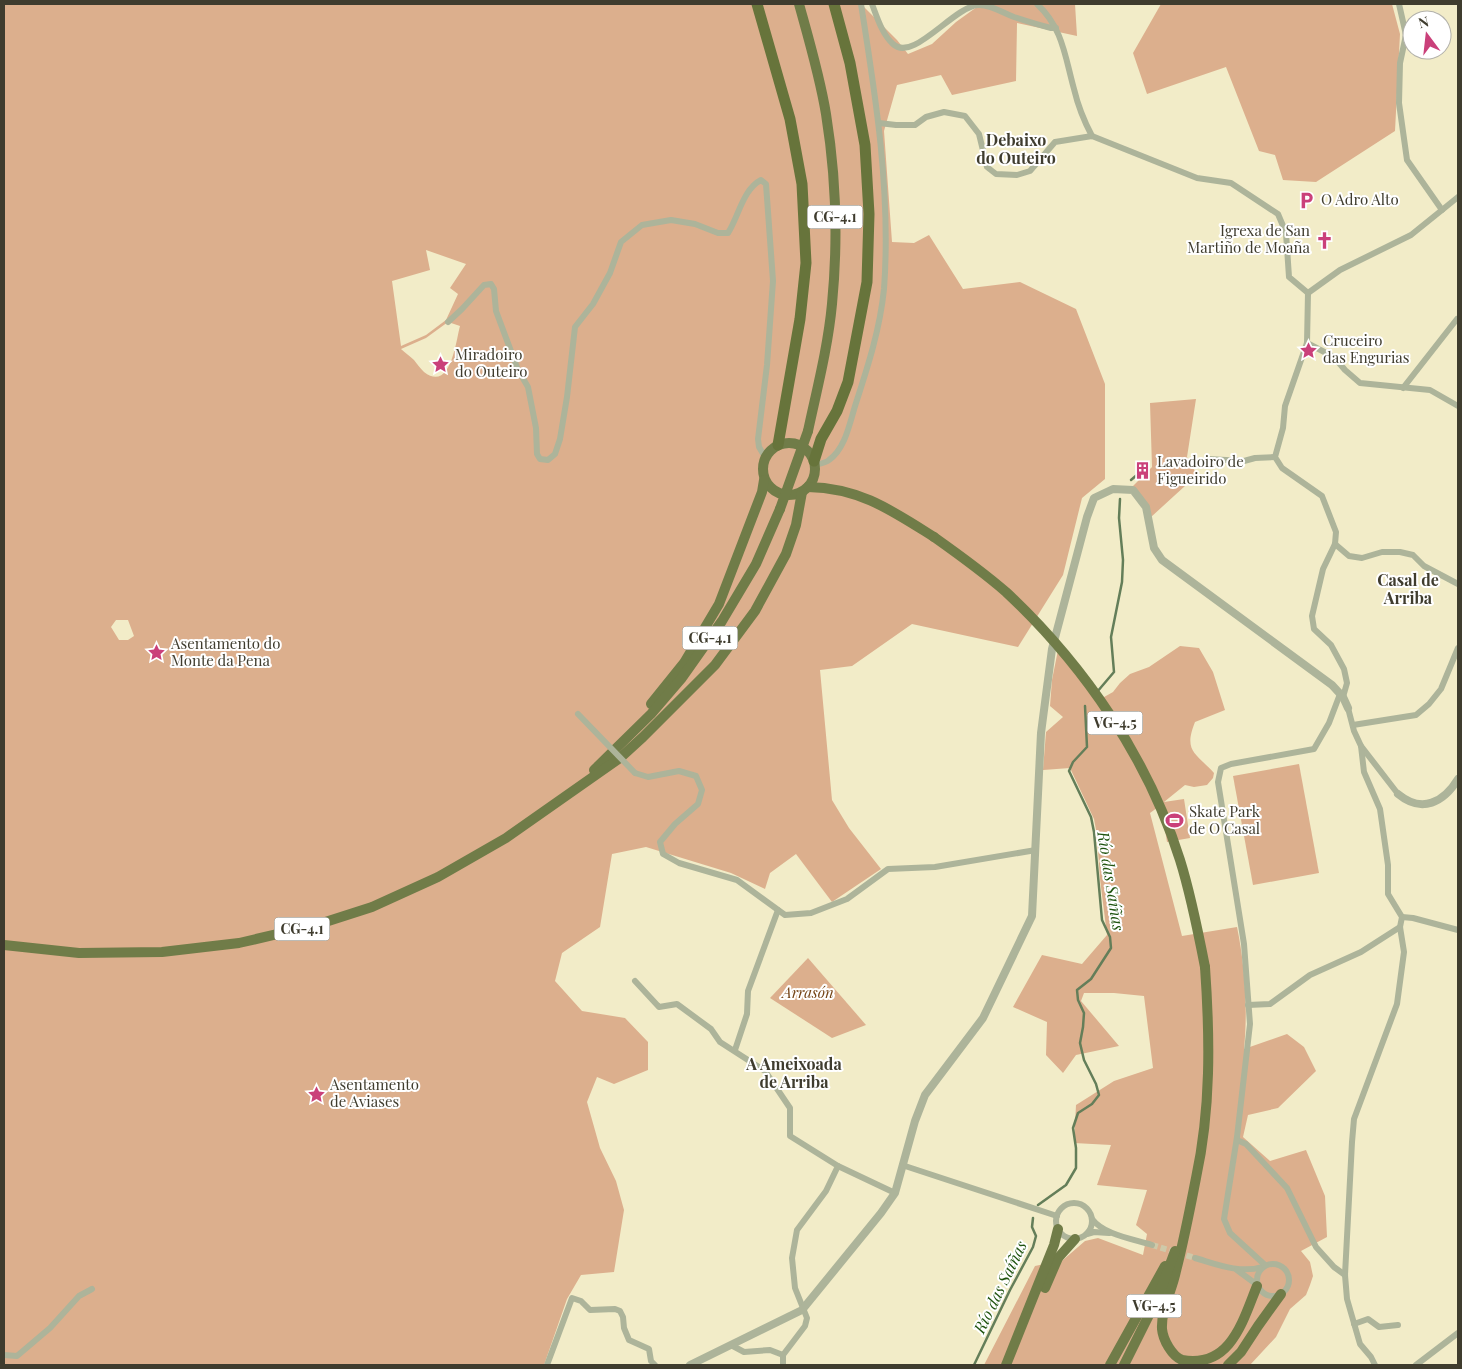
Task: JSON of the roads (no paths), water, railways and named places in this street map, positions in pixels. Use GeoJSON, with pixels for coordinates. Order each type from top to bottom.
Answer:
{"type":"FeatureCollection","features":[{"type":"Feature","properties":{"kind":"highway"},"geometry":{"type":"LineString","coordinates":[[757,4],[790,119],[802,184],[806,263],[800,319],[778,445]]}},
{"type":"Feature","properties":{"kind":"highway","name":"CG-4.1"},"geometry":{"type":"LineString","coordinates":[[4,945],[79,953],[162,952],[239,943],[316,925],[372,907],[438,877],[506,838],[568,794],[651,714],[681,679],[722,621],[756,564],[780,509],[808,430],[823,364],[832,305],[835,199],[826,115],[813,53],[799,4]]}},
{"type":"Feature","properties":{"kind":"highway"},"geometry":{"type":"LineString","coordinates":[[568,794],[620,758],[643,737],[715,665],[755,611],[786,554],[805,490],[812,481],[821,439],[837,411],[848,382],[867,282],[869,214],[865,145],[850,63],[834,4]]}},
{"type":"Feature","properties":{"kind":"highway"},"geometry":{"type":"LineString","coordinates":[[616,749],[684,662],[719,604],[762,492],[764,480],[762,472],[765,457],[771,450],[778,445],[787,443],[796,443],[804,447],[810,453],[815,466],[826,482],[840,490]]}},
{"type":"Feature","properties":{"kind":"highway"},"geometry":{"type":"LineString","coordinates":[[764,480],[774,491],[780,494],[788,495],[805,490],[840,490]]}},
{"type":"Feature","properties":{"kind":"highway","name":"VG-4.5"},"geometry":{"type":"LineString","coordinates":[[840,490],[877,502],[934,537],[1005,592],[1059,647],[1110,714],[1149,784],[1179,858],[1189,893],[1205,967],[1209,1039],[1208,1081],[1201,1150],[1190,1210],[1178,1244],[1158,1297],[1124,1365]]}},
{"type":"Feature","properties":{"kind":"highway"},"geometry":{"type":"LineString","coordinates":[[1190,1210],[1176,1273],[1162,1316],[1162,1332],[1168,1346],[1178,1358],[1194,1364],[1213,1361],[1225,1352],[1236,1338],[1257,1285]]}},
{"type":"Feature","properties":{"kind":"highway"},"geometry":{"type":"LineString","coordinates":[[1006,1365],[1054,1246],[1058,1229]]}},
{"type":"Feature","properties":{"kind":"highway"},"geometry":{"type":"LineString","coordinates":[[1013,1365],[1054,1264],[1063,1250],[1075,1239]]}},
{"type":"Feature","properties":{"kind":"highway"},"geometry":{"type":"LineString","coordinates":[[1110,1365],[1178,1244]]}},
{"type":"Feature","properties":{"kind":"highway"},"geometry":{"type":"LineString","coordinates":[[1228,1365],[1241,1352],[1281,1294]]}},
{"type":"Feature","properties":{"kind":"street"},"geometry":{"type":"LineString","coordinates":[[815,466],[828,461],[840,448],[873,350],[884,290],[886,226],[879,123],[861,4]]}},
{"type":"Feature","properties":{"kind":"street"},"geometry":{"type":"LineString","coordinates":[[872,4],[885,34],[894,46],[906,49],[917,45],[954,16],[975,6],[984,5],[1015,17],[1056,28]]}},
{"type":"Feature","properties":{"kind":"street"},"geometry":{"type":"LineString","coordinates":[[1037,4],[1046,12],[1062,40],[1082,116],[1092,136]]}},
{"type":"Feature","properties":{"kind":"street"},"geometry":{"type":"LineString","coordinates":[[1399,4],[1406,35],[1400,63],[1398,103],[1407,160],[1442,210]]}},
{"type":"Feature","properties":{"kind":"street"},"geometry":{"type":"LineString","coordinates":[[879,123],[914,125],[926,116],[944,112],[966,116],[979,134],[987,167],[996,174],[1017,174],[1030,171],[1054,142],[1092,136],[1197,178],[1231,183],[1280,213],[1286,233],[1289,277],[1308,293]]}},
{"type":"Feature","properties":{"kind":"street"},"geometry":{"type":"LineString","coordinates":[[448,322],[484,284],[491,284],[494,289],[496,311],[518,370],[528,387],[536,428],[537,454],[540,459],[548,460],[555,454],[560,439],[575,327],[593,304],[610,273],[621,242],[642,225],[671,220],[695,224],[718,233],[728,233],[739,208],[755,183],[761,180],[766,184],[773,281],[767,365],[758,439],[759,447],[765,457]]}},
{"type":"Feature","properties":{"kind":"street"},"geometry":{"type":"LineString","coordinates":[[1308,293],[1340,270],[1411,235],[1458,197]]}},
{"type":"Feature","properties":{"kind":"street"},"geometry":{"type":"LineString","coordinates":[[1264,1266],[1230,1233],[1224,1219],[1237,1140],[1250,1024],[1244,944],[1218,782],[1222,768],[1231,764],[1314,749],[1347,683],[1344,669],[1331,645],[1314,629],[1312,616],[1323,569],[1335,544],[1336,532],[1322,496],[1282,468],[1275,457],[1283,428],[1285,406],[1307,343],[1308,293]]}},
{"type":"Feature","properties":{"kind":"street"},"geometry":{"type":"LineString","coordinates":[[1402,388],[1457,320]]}},
{"type":"Feature","properties":{"kind":"street"},"geometry":{"type":"LineString","coordinates":[[1307,343],[1334,356],[1345,370],[1360,383],[1430,390],[1458,406]]}},
{"type":"Feature","properties":{"kind":"street"},"geometry":{"type":"LineString","coordinates":[[1208,459],[1244,461],[1255,458],[1275,457]]}},
{"type":"Feature","properties":{"kind":"street"},"geometry":{"type":"LineString","coordinates":[[690,1365],[802,1310],[895,1193],[914,1121],[925,1095],[983,1018],[1032,916],[1042,734],[1052,649],[1087,517],[1094,498],[1113,489],[1132,490],[1146,507],[1154,548],[1162,560],[1332,685],[1342,696],[1361,746],[1364,772],[1380,809],[1388,865],[1388,894],[1402,917],[1400,927],[1404,952],[1397,1004],[1354,1119],[1345,1275],[1347,1299],[1360,1344],[1371,1356],[1375,1365]]}},
{"type":"Feature","properties":{"kind":"street"},"geometry":{"type":"LineString","coordinates":[[1335,544],[1349,556],[1362,558],[1382,552],[1413,554],[1424,566],[1458,584]]}},
{"type":"Feature","properties":{"kind":"street"},"geometry":{"type":"LineString","coordinates":[[1353,725],[1416,715],[1429,704],[1441,689],[1458,648]]}},
{"type":"Feature","properties":{"kind":"street"},"geometry":{"type":"LineString","coordinates":[[578,714],[635,773],[648,777],[679,771],[696,776],[702,790],[698,804],[675,824],[660,842],[664,854],[679,863],[737,880],[784,915],[812,913],[847,899],[888,869],[935,867],[1036,850]]}},
{"type":"Feature","properties":{"kind":"street"},"geometry":{"type":"LineString","coordinates":[[1361,746],[1398,794],[1412,802],[1431,804],[1440,800],[1458,779]]}},
{"type":"Feature","properties":{"kind":"street"},"geometry":{"type":"LineString","coordinates":[[735,1050],[747,1014],[748,992],[778,910]]}},
{"type":"Feature","properties":{"kind":"street"},"geometry":{"type":"LineString","coordinates":[[1402,917],[1413,918],[1458,930]]}},
{"type":"Feature","properties":{"kind":"street"},"geometry":{"type":"LineString","coordinates":[[1248,1005],[1270,1004],[1310,975],[1361,952],[1400,927]]}},
{"type":"Feature","properties":{"kind":"street"},"geometry":{"type":"LineString","coordinates":[[635,981],[659,1007],[677,1004],[710,1029],[720,1042],[765,1071],[790,1108],[790,1136],[838,1166],[895,1193]]}},
{"type":"Feature","properties":{"kind":"street"},"geometry":{"type":"LineString","coordinates":[[1237,1140],[1246,1144],[1287,1188],[1316,1247],[1334,1267],[1345,1275]]}},
{"type":"Feature","properties":{"kind":"street"},"geometry":{"type":"LineString","coordinates":[[902,1165],[1057,1216]]}},
{"type":"Feature","properties":{"kind":"street"},"geometry":{"type":"LineString","coordinates":[[783,1365],[783,1355],[805,1326],[807,1318],[802,1310],[795,1288],[792,1258],[797,1230],[826,1191],[838,1166]]}},
{"type":"Feature","properties":{"kind":"street"},"geometry":{"type":"LineString","coordinates":[[1115,1234],[1092,1218],[1087,1208],[1076,1203],[1064,1206],[1057,1216],[1058,1229],[1065,1237],[1075,1239],[1094,1232],[1115,1234],[1152,1245]]}},
{"type":"Feature","properties":{"kind":"street"},"geometry":{"type":"LineString","coordinates":[[1087,1234],[1091,1227],[1092,1218]]}},
{"type":"Feature","properties":{"kind":"street"},"geometry":{"type":"LineString","coordinates":[[1195,1258],[1234,1268],[1253,1269],[1276,1264],[1286,1270],[1288,1286],[1281,1294],[1266,1295],[1262,1293],[1250,1278],[1234,1268]]}},
{"type":"Feature","properties":{"kind":"street"},"geometry":{"type":"LineString","coordinates":[[1257,1285],[1257,1275],[1264,1266]]}},
{"type":"Feature","properties":{"kind":"street"},"geometry":{"type":"LineString","coordinates":[[4,1355],[17,1356],[28,1348],[50,1328],[79,1296],[92,1289]]}},
{"type":"Feature","properties":{"kind":"street"},"geometry":{"type":"LineString","coordinates":[[547,1365],[572,1298],[581,1301],[590,1310],[615,1309],[620,1311],[623,1317],[624,1328],[630,1340],[649,1349],[651,1361],[655,1365]]}},
{"type":"Feature","properties":{"kind":"street"},"geometry":{"type":"LineString","coordinates":[[1354,1324],[1368,1319],[1379,1327],[1398,1324]]}},
{"type":"Feature","properties":{"kind":"street"},"geometry":{"type":"LineString","coordinates":[[1416,1365],[1458,1333]]}},
{"type":"Feature","properties":{"kind":"street"},"geometry":{"type":"LineString","coordinates":[[731,1345],[744,1352],[770,1350],[783,1355]]}},
{"type":"Feature","properties":{"kind":"waterway","name":"Río das Saíñas"},"geometry":{"type":"LineString","coordinates":[[1131,480],[1138,474]]}},
{"type":"Feature","properties":{"kind":"waterway","name":"Río das Saíñas"},"geometry":{"type":"LineString","coordinates":[[1097,692],[1114,672],[1111,637],[1122,582],[1123,560],[1119,518],[1120,499]]}},
{"type":"Feature","properties":{"kind":"waterway","name":"Río das Saíñas"},"geometry":{"type":"LineString","coordinates":[[1038,1205],[1066,1185],[1076,1168],[1073,1128],[1078,1113],[1092,1104],[1099,1095],[1096,1084],[1084,1060],[1080,1043],[1084,1013],[1078,1000],[1077,990],[1091,979],[1111,948],[1110,937],[1102,920],[1091,817],[1069,771],[1073,762],[1087,747],[1085,706]]}},
{"type":"Feature","properties":{"kind":"waterway","name":"Río das Saíñas"},"geometry":{"type":"LineString","coordinates":[[974,1365],[1033,1247],[1036,1236],[1032,1227],[1033,1218]]}},
{"type":"Feature","properties":{"kind":"tunnel"},"geometry":{"type":"LineString","coordinates":[[1152,1245],[1195,1258]]}},
{"type":"Feature","properties":{"kind":"place","name":"O Adro Alto"},"geometry":{"type":"Point","coordinates":[1307,200]}},
{"type":"Feature","properties":{"kind":"place","name":"Igrexa de San Martiño de Moaña"},"geometry":{"type":"Point","coordinates":[1324,240]}},
{"type":"Feature","properties":{"kind":"place","name":"Cruceiro das Engurias"},"geometry":{"type":"Point","coordinates":[1309,350]}},
{"type":"Feature","properties":{"kind":"place","name":"Miradoiro do Outeiro"},"geometry":{"type":"Point","coordinates":[441,364]}},
{"type":"Feature","properties":{"kind":"place","name":"Lavadoiro de Figueirido"},"geometry":{"type":"Point","coordinates":[1143,471]}},
{"type":"Feature","properties":{"kind":"place","name":"Asentamento do Monte da Pena"},"geometry":{"type":"Point","coordinates":[157,653]}},
{"type":"Feature","properties":{"kind":"place","name":"Skate Park de O Casal"},"geometry":{"type":"Point","coordinates":[1175,821]}},
{"type":"Feature","properties":{"kind":"place","name":"Asentamento de Aviases"},"geometry":{"type":"Point","coordinates":[316,1094]}},
{"type":"Feature","properties":{"kind":"district","name":"Debaixo do Outeiro"},"geometry":{"type":"Point","coordinates":[1016,149]}},
{"type":"Feature","properties":{"kind":"district","name":"Casal de Arriba"},"geometry":{"type":"Point","coordinates":[1408,589]}},
{"type":"Feature","properties":{"kind":"district","name":"A Ameixoada de Arriba"},"geometry":{"type":"Point","coordinates":[794,1073]}},
{"type":"Feature","properties":{"kind":"park label","name":"Arrasón"},"geometry":{"type":"Point","coordinates":[808,993]}}]}
